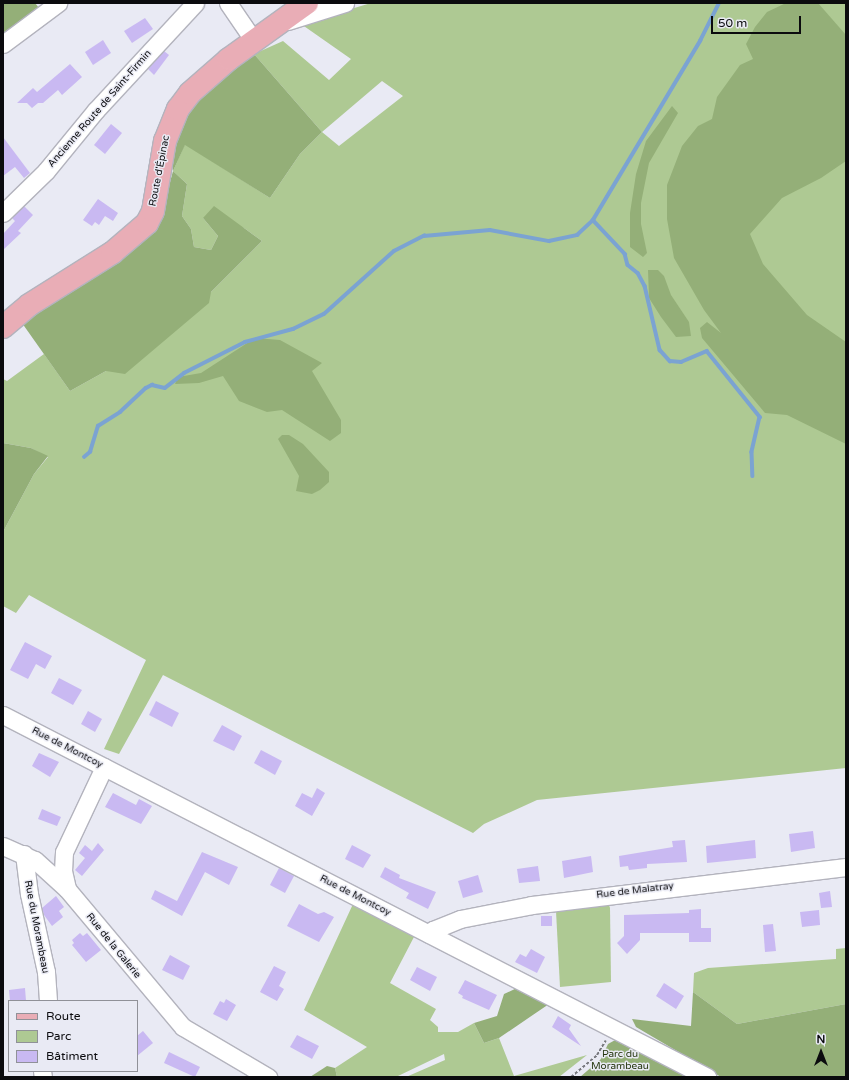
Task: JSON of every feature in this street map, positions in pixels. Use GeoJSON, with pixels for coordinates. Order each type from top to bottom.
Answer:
{"type":"FeatureCollection","features":[{"type":"Feature","properties":{"kind":"main road","name":"Route d'Épinac"},"geometry":{"type":"LineString","coordinates":[[3,327],[29,305],[112,253],[146,223],[153,211],[165,141],[178,109],[204,80],[254,41],[307,3]]}},
{"type":"Feature","properties":{"kind":"street"},"geometry":{"type":"LineString","coordinates":[[3,44],[58,3]]}},
{"type":"Feature","properties":{"kind":"street","name":"Ancienne Route de Saint-Firmin"},"geometry":{"type":"LineString","coordinates":[[3,213],[46,171],[96,110],[195,3]]}},
{"type":"Feature","properties":{"kind":"street"},"geometry":{"type":"LineString","coordinates":[[228,3],[254,41]]}},
{"type":"Feature","properties":{"kind":"street"},"geometry":{"type":"LineString","coordinates":[[276,25],[344,3]]}},
{"type":"Feature","properties":{"kind":"street","name":"Rue de Montcoy"},"geometry":{"type":"LineString","coordinates":[[3,715],[429,934],[613,1026],[707,1077]]}},
{"type":"Feature","properties":{"kind":"street","name":"Rue de la Galerie"},"geometry":{"type":"LineString","coordinates":[[104,767],[68,839],[62,863],[67,889],[183,1027],[268,1077]]}},
{"type":"Feature","properties":{"kind":"street"},"geometry":{"type":"LineString","coordinates":[[3,846],[36,860],[67,889]]}},
{"type":"Feature","properties":{"kind":"street","name":"Rue du Morambeau"},"geometry":{"type":"LineString","coordinates":[[24,854],[29,894],[46,972],[48,1000]]}},
{"type":"Feature","properties":{"kind":"street","name":"Rue de Malatray"},"geometry":{"type":"LineString","coordinates":[[429,934],[433,930],[460,919],[532,905],[846,867]]}},
{"type":"Feature","properties":{"kind":"path"},"geometry":{"type":"LineString","coordinates":[[571,1077],[597,1055],[613,1026]]}},
{"type":"Feature","properties":{"kind":"green space"},"geometry":{"type":"Polygon","coordinates":[[[3,3],[35,3],[39,8],[3,34],[3,3]]]}},
{"type":"Feature","properties":{"kind":"green space"},"geometry":{"type":"Polygon","coordinates":[[[371,3],[846,3],[846,768],[537,800],[484,824],[473,833],[163,675],[119,754],[104,749],[146,660],[29,595],[16,613],[3,606],[3,532],[34,474],[48,457],[31,448],[3,443],[3,379],[7,381],[44,354],[70,391],[106,371],[211,292],[262,241],[244,228],[203,218],[218,236],[211,250],[194,247],[191,229],[182,216],[187,184],[173,171],[185,144],[270,198],[300,154],[322,132],[254,54],[283,41],[329,80],[351,59],[301,24],[371,3]],[[382,81],[322,132],[339,146],[403,96],[382,81]]]}},
{"type":"Feature","properties":{"kind":"green space"},"geometry":{"type":"Polygon","coordinates":[[[786,3],[818,3],[846,35],[846,161],[821,178],[782,198],[750,234],[763,264],[807,315],[846,342],[846,444],[787,415],[765,413],[702,338],[700,328],[707,322],[721,333],[704,310],[674,258],[667,219],[667,185],[682,146],[698,126],[712,119],[717,97],[740,65],[753,59],[746,44],[755,27],[767,12],[786,3]]]}},
{"type":"Feature","properties":{"kind":"green space"},"geometry":{"type":"Polygon","coordinates":[[[254,54],[322,132],[300,154],[270,198],[185,145],[173,171],[171,153],[177,126],[196,97],[254,54]]]}},
{"type":"Feature","properties":{"kind":"green space"},"geometry":{"type":"Polygon","coordinates":[[[672,106],[678,113],[649,163],[641,203],[641,224],[647,253],[643,257],[630,247],[630,213],[636,174],[646,141],[672,106]]]}},
{"type":"Feature","properties":{"kind":"green space"},"geometry":{"type":"Polygon","coordinates":[[[173,171],[187,184],[182,216],[191,229],[194,247],[211,250],[218,236],[203,218],[214,206],[262,241],[211,292],[209,303],[125,374],[106,371],[70,391],[22,323],[43,306],[141,244],[161,216],[173,171]]]}},
{"type":"Feature","properties":{"kind":"green space"},"geometry":{"type":"Polygon","coordinates":[[[648,270],[658,270],[664,276],[671,295],[689,322],[691,336],[676,337],[661,317],[649,298],[648,270]]]}},
{"type":"Feature","properties":{"kind":"green space"},"geometry":{"type":"Polygon","coordinates":[[[255,338],[280,340],[322,363],[312,371],[341,420],[341,433],[330,441],[282,410],[267,412],[239,401],[223,376],[199,383],[175,384],[178,377],[201,373],[255,338]]]}},
{"type":"Feature","properties":{"kind":"green space"},"geometry":{"type":"Polygon","coordinates":[[[282,435],[289,435],[303,444],[329,472],[329,482],[320,490],[312,494],[296,491],[299,476],[278,439],[282,435]]]}},
{"type":"Feature","properties":{"kind":"green space"},"geometry":{"type":"Polygon","coordinates":[[[3,443],[31,448],[48,456],[34,474],[3,532],[3,443]]]}},
{"type":"Feature","properties":{"kind":"green space"},"geometry":{"type":"Polygon","coordinates":[[[608,902],[610,908],[611,982],[560,987],[556,911],[608,902]]]}},
{"type":"Feature","properties":{"kind":"green space"},"geometry":{"type":"Polygon","coordinates":[[[353,904],[415,935],[390,983],[436,1009],[430,1020],[438,1027],[438,1032],[458,1032],[474,1023],[484,1043],[499,1038],[514,1076],[587,1055],[559,1077],[406,1077],[445,1060],[444,1054],[398,1076],[400,1077],[337,1077],[335,1068],[367,1047],[304,1010],[353,904]]]}},
{"type":"Feature","properties":{"kind":"green space"},"geometry":{"type":"Polygon","coordinates":[[[846,948],[846,1004],[737,1024],[693,992],[694,973],[708,968],[836,959],[836,949],[846,948]]]}},
{"type":"Feature","properties":{"kind":"green space"},"geometry":{"type":"Polygon","coordinates":[[[517,988],[549,1004],[499,1038],[484,1043],[474,1023],[497,1016],[504,994],[517,988]]]}},
{"type":"Feature","properties":{"kind":"green space"},"geometry":{"type":"Polygon","coordinates":[[[693,992],[737,1024],[846,1004],[846,1077],[721,1077],[636,1027],[632,1019],[691,1026],[693,992]]]}},
{"type":"Feature","properties":{"kind":"green space","name":"Parc du Morambeau"},"geometry":{"type":"Polygon","coordinates":[[[617,1039],[687,1077],[580,1077],[601,1059],[608,1044],[617,1039]]]}},
{"type":"Feature","properties":{"kind":"green space"},"geometry":{"type":"Polygon","coordinates":[[[327,1066],[335,1068],[337,1077],[310,1077],[327,1066]]]}},
{"type":"Feature","properties":{"kind":"building"},"geometry":{"type":"Polygon","coordinates":[[[145,18],[153,29],[132,43],[124,31],[145,18]]]}},
{"type":"Feature","properties":{"kind":"building"},"geometry":{"type":"Polygon","coordinates":[[[103,40],[111,53],[93,65],[85,52],[103,40]]]}},
{"type":"Feature","properties":{"kind":"building"},"geometry":{"type":"Polygon","coordinates":[[[164,51],[169,55],[154,75],[148,69],[164,51]]]}},
{"type":"Feature","properties":{"kind":"building"},"geometry":{"type":"Polygon","coordinates":[[[70,64],[82,77],[62,95],[58,90],[43,103],[38,103],[32,108],[27,103],[17,103],[33,88],[37,92],[70,64]]]}},
{"type":"Feature","properties":{"kind":"building"},"geometry":{"type":"Polygon","coordinates":[[[111,124],[122,133],[105,154],[94,145],[111,124]]]}},
{"type":"Feature","properties":{"kind":"building"},"geometry":{"type":"Polygon","coordinates":[[[3,137],[30,173],[24,178],[15,167],[3,176],[3,137]]]}},
{"type":"Feature","properties":{"kind":"building"},"geometry":{"type":"Polygon","coordinates":[[[98,199],[118,213],[113,221],[105,216],[99,225],[95,222],[92,226],[83,220],[98,199]]]}},
{"type":"Feature","properties":{"kind":"building"},"geometry":{"type":"Polygon","coordinates":[[[24,206],[33,215],[18,231],[21,233],[3,250],[3,234],[15,221],[12,218],[24,206]]]}},
{"type":"Feature","properties":{"kind":"building"},"geometry":{"type":"Polygon","coordinates":[[[25,642],[52,656],[45,669],[36,664],[28,679],[10,670],[25,642]]]}},
{"type":"Feature","properties":{"kind":"building"},"geometry":{"type":"Polygon","coordinates":[[[59,678],[82,690],[73,705],[51,693],[59,678]]]}},
{"type":"Feature","properties":{"kind":"building"},"geometry":{"type":"Polygon","coordinates":[[[156,701],[179,713],[172,727],[149,715],[156,701]]]}},
{"type":"Feature","properties":{"kind":"building"},"geometry":{"type":"Polygon","coordinates":[[[88,711],[102,719],[95,732],[81,724],[88,711]]]}},
{"type":"Feature","properties":{"kind":"building"},"geometry":{"type":"Polygon","coordinates":[[[222,725],[242,736],[234,751],[213,741],[222,725]]]}},
{"type":"Feature","properties":{"kind":"building"},"geometry":{"type":"Polygon","coordinates":[[[261,750],[282,761],[275,775],[254,763],[261,750]]]}},
{"type":"Feature","properties":{"kind":"building"},"geometry":{"type":"Polygon","coordinates":[[[39,753],[59,762],[50,777],[32,766],[39,753]]]}},
{"type":"Feature","properties":{"kind":"building"},"geometry":{"type":"Polygon","coordinates":[[[317,788],[325,793],[312,816],[295,806],[302,793],[312,798],[317,788]]]}},
{"type":"Feature","properties":{"kind":"building"},"geometry":{"type":"Polygon","coordinates":[[[113,793],[136,805],[139,799],[152,806],[141,824],[105,807],[113,793]]]}},
{"type":"Feature","properties":{"kind":"building"},"geometry":{"type":"Polygon","coordinates":[[[42,809],[61,817],[57,826],[38,819],[42,809]]]}},
{"type":"Feature","properties":{"kind":"building"},"geometry":{"type":"Polygon","coordinates":[[[813,831],[815,848],[791,852],[789,834],[813,831]]]}},
{"type":"Feature","properties":{"kind":"building"},"geometry":{"type":"Polygon","coordinates":[[[685,840],[687,862],[647,864],[647,868],[629,870],[628,866],[620,867],[619,856],[673,847],[672,841],[685,840]]]}},
{"type":"Feature","properties":{"kind":"building"},"geometry":{"type":"Polygon","coordinates":[[[755,840],[756,858],[707,863],[706,846],[755,840]]]}},
{"type":"Feature","properties":{"kind":"building"},"geometry":{"type":"Polygon","coordinates":[[[98,843],[104,850],[82,876],[75,870],[85,858],[79,853],[85,845],[92,851],[98,843]]]}},
{"type":"Feature","properties":{"kind":"building"},"geometry":{"type":"Polygon","coordinates":[[[352,845],[371,855],[363,868],[345,859],[352,845]]]}},
{"type":"Feature","properties":{"kind":"building"},"geometry":{"type":"Polygon","coordinates":[[[202,852],[238,867],[229,885],[205,872],[182,916],[151,899],[155,890],[177,901],[202,852]]]}},
{"type":"Feature","properties":{"kind":"building"},"geometry":{"type":"Polygon","coordinates":[[[591,856],[593,872],[564,878],[562,861],[591,856]]]}},
{"type":"Feature","properties":{"kind":"building"},"geometry":{"type":"Polygon","coordinates":[[[538,866],[540,881],[519,883],[517,869],[538,866]]]}},
{"type":"Feature","properties":{"kind":"building"},"geometry":{"type":"Polygon","coordinates":[[[385,867],[400,875],[399,878],[436,892],[428,909],[406,898],[409,893],[380,877],[385,867]]]}},
{"type":"Feature","properties":{"kind":"building"},"geometry":{"type":"Polygon","coordinates":[[[279,868],[294,876],[285,893],[270,885],[279,868]]]}},
{"type":"Feature","properties":{"kind":"building"},"geometry":{"type":"Polygon","coordinates":[[[478,875],[483,892],[463,898],[458,881],[478,875]]]}},
{"type":"Feature","properties":{"kind":"building"},"geometry":{"type":"Polygon","coordinates":[[[830,891],[832,907],[821,908],[819,893],[830,891]]]}},
{"type":"Feature","properties":{"kind":"building"},"geometry":{"type":"Polygon","coordinates":[[[56,896],[64,907],[59,911],[63,917],[52,926],[44,915],[42,908],[56,896]]]}},
{"type":"Feature","properties":{"kind":"building"},"geometry":{"type":"Polygon","coordinates":[[[299,904],[318,914],[324,912],[334,917],[319,942],[287,926],[299,904]]]}},
{"type":"Feature","properties":{"kind":"building"},"geometry":{"type":"Polygon","coordinates":[[[701,909],[701,928],[711,928],[711,942],[689,942],[689,933],[640,933],[640,940],[627,954],[617,943],[624,936],[624,915],[689,913],[689,910],[701,909]]]}},
{"type":"Feature","properties":{"kind":"building"},"geometry":{"type":"Polygon","coordinates":[[[819,910],[820,925],[802,927],[800,912],[819,910]]]}},
{"type":"Feature","properties":{"kind":"building"},"geometry":{"type":"Polygon","coordinates":[[[541,916],[552,916],[552,926],[541,926],[541,916]]]}},
{"type":"Feature","properties":{"kind":"building"},"geometry":{"type":"Polygon","coordinates":[[[773,924],[776,951],[765,952],[763,925],[773,924]]]}},
{"type":"Feature","properties":{"kind":"building"},"geometry":{"type":"Polygon","coordinates":[[[80,933],[83,936],[87,933],[101,950],[86,962],[72,945],[74,943],[72,940],[80,933]]]}},
{"type":"Feature","properties":{"kind":"building"},"geometry":{"type":"Polygon","coordinates":[[[531,949],[545,957],[537,973],[515,962],[520,954],[526,957],[531,949]]]}},
{"type":"Feature","properties":{"kind":"building"},"geometry":{"type":"Polygon","coordinates":[[[170,955],[190,966],[183,980],[162,970],[170,955]]]}},
{"type":"Feature","properties":{"kind":"building"},"geometry":{"type":"Polygon","coordinates":[[[274,966],[286,972],[279,986],[284,989],[277,1001],[260,992],[274,966]]]}},
{"type":"Feature","properties":{"kind":"building"},"geometry":{"type":"Polygon","coordinates":[[[417,967],[437,977],[430,991],[410,980],[417,967]]]}},
{"type":"Feature","properties":{"kind":"building"},"geometry":{"type":"Polygon","coordinates":[[[465,980],[497,995],[489,1010],[462,998],[463,996],[458,993],[465,980]]]}},
{"type":"Feature","properties":{"kind":"building"},"geometry":{"type":"Polygon","coordinates":[[[664,983],[684,996],[676,1009],[656,996],[664,983]]]}},
{"type":"Feature","properties":{"kind":"building"},"geometry":{"type":"Polygon","coordinates":[[[25,988],[26,1000],[10,1000],[9,990],[25,988]]]}},
{"type":"Feature","properties":{"kind":"building"},"geometry":{"type":"Polygon","coordinates":[[[226,999],[236,1005],[227,1021],[213,1014],[220,1001],[224,1003],[226,999]]]}},
{"type":"Feature","properties":{"kind":"building"},"geometry":{"type":"Polygon","coordinates":[[[558,1016],[571,1025],[569,1029],[581,1046],[552,1027],[558,1016]]]}},
{"type":"Feature","properties":{"kind":"building"},"geometry":{"type":"Polygon","coordinates":[[[143,1031],[153,1043],[138,1055],[138,1035],[143,1031]]]}},
{"type":"Feature","properties":{"kind":"building"},"geometry":{"type":"Polygon","coordinates":[[[297,1035],[319,1046],[312,1059],[290,1047],[297,1035]]]}},
{"type":"Feature","properties":{"kind":"building"},"geometry":{"type":"Polygon","coordinates":[[[169,1052],[200,1067],[195,1077],[164,1063],[169,1052]]]}},
{"type":"Feature","properties":{"kind":"waterway"},"geometry":{"type":"LineString","coordinates":[[84,457],[90,452],[98,426],[120,412],[146,388],[152,385],[165,388],[184,373],[245,342],[293,329],[324,314],[394,251],[424,236],[490,230],[549,241],[577,235],[593,220],[700,41],[719,3]]}},
{"type":"Feature","properties":{"kind":"waterway"},"geometry":{"type":"LineString","coordinates":[[593,220],[625,254],[628,265],[638,273],[645,286],[660,350],[670,361],[681,362],[707,351],[760,417],[752,452],[753,476]]}}]}
